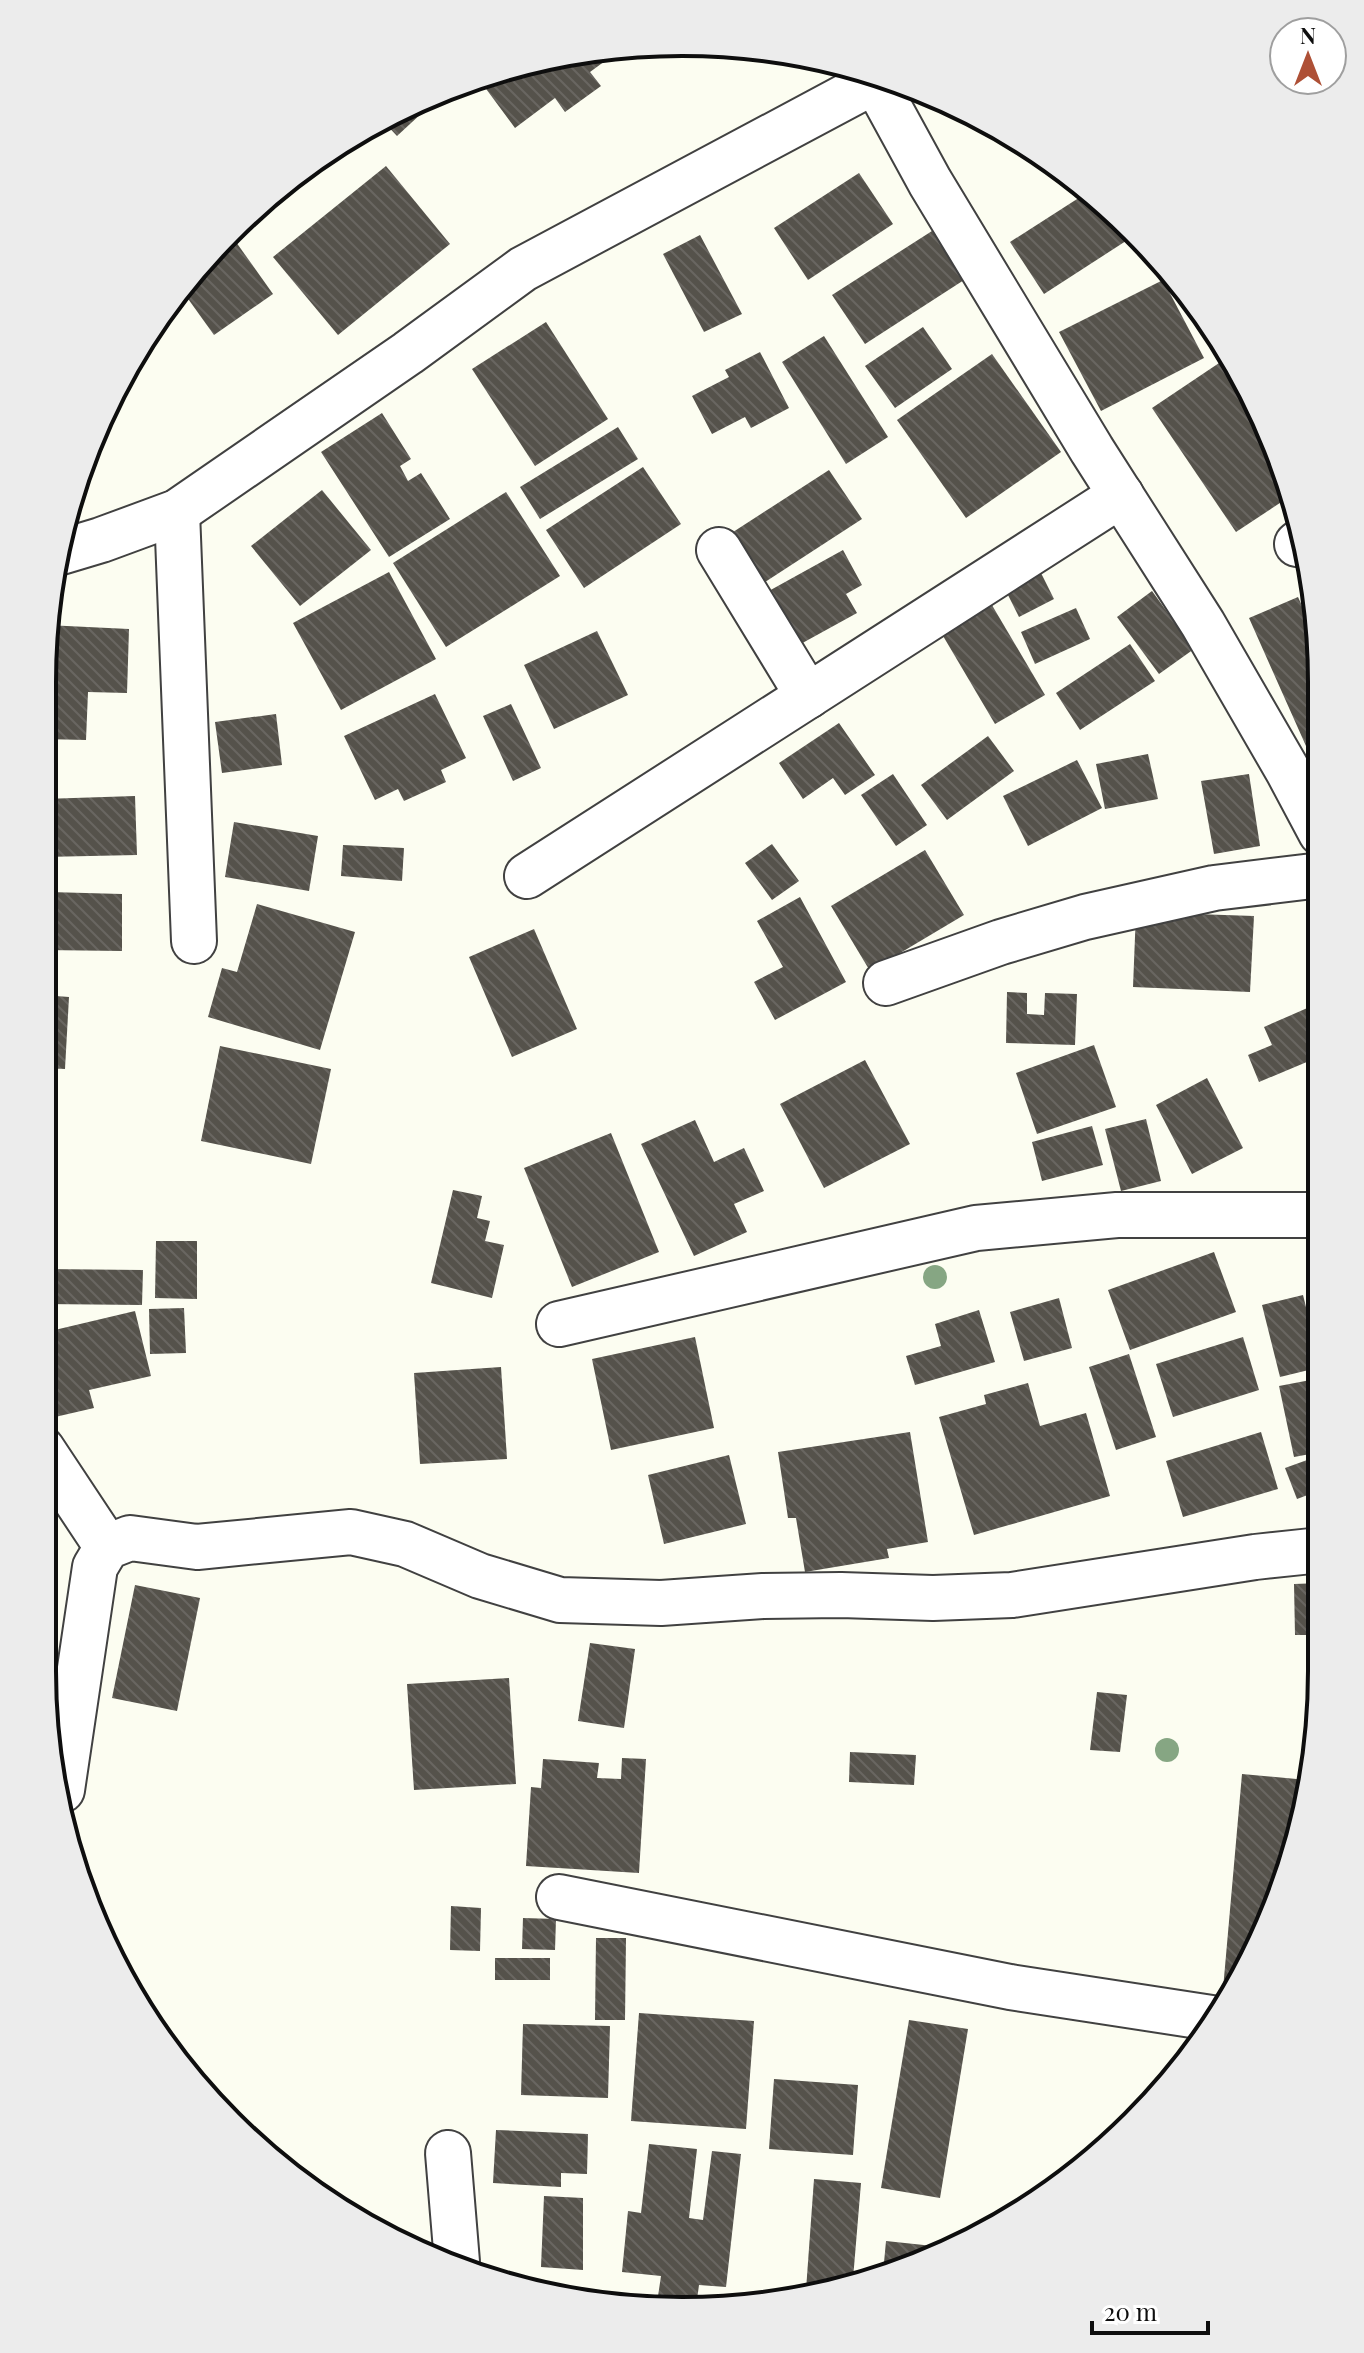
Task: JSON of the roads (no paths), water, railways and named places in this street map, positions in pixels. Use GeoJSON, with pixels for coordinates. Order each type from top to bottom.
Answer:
{"type":"FeatureCollection","features":[{"type":"Feature","properties":{"kind":"street"},"geometry":{"type":"LineString","coordinates":[[71,549],[177,512],[408,353],[523,269],[863,83]]}},
{"type":"Feature","properties":{"kind":"street"},"geometry":{"type":"LineString","coordinates":[[879,88],[930,182],[1203,624],[1308,810]]}},
{"type":"Feature","properties":{"kind":"street"},"geometry":{"type":"LineString","coordinates":[[527,876],[1121,495]]}},
{"type":"Feature","properties":{"kind":"street"},"geometry":{"type":"LineString","coordinates":[[177,512],[194,941]]}},
{"type":"Feature","properties":{"kind":"street"},"geometry":{"type":"LineString","coordinates":[[719,550],[808,696]]}},
{"type":"Feature","properties":{"kind":"street"},"geometry":{"type":"LineString","coordinates":[[886,983],[1001,942],[1085,917],[1214,888],[1308,877]]}},
{"type":"Feature","properties":{"kind":"street"},"geometry":{"type":"LineString","coordinates":[[559,1324],[976,1228],[1117,1215],[1308,1215]]}},
{"type":"Feature","properties":{"kind":"street"},"geometry":{"type":"LineString","coordinates":[[56,1470],[107,1547]]}},
{"type":"Feature","properties":{"kind":"street"},"geometry":{"type":"LineString","coordinates":[[64,1773],[95,1567],[107,1547],[130,1538],[197,1547],[351,1532],[405,1544],[480,1576],[560,1600],[661,1603],[763,1596],[933,1598],[1012,1595],[1308,1551]]}},
{"type":"Feature","properties":{"kind":"street"},"geometry":{"type":"LineString","coordinates":[[559,1897],[1010,1987],[1203,2017]]}},
{"type":"Feature","properties":{"kind":"street"},"geometry":{"type":"LineString","coordinates":[[448,2153],[456,2255]]}}]}
